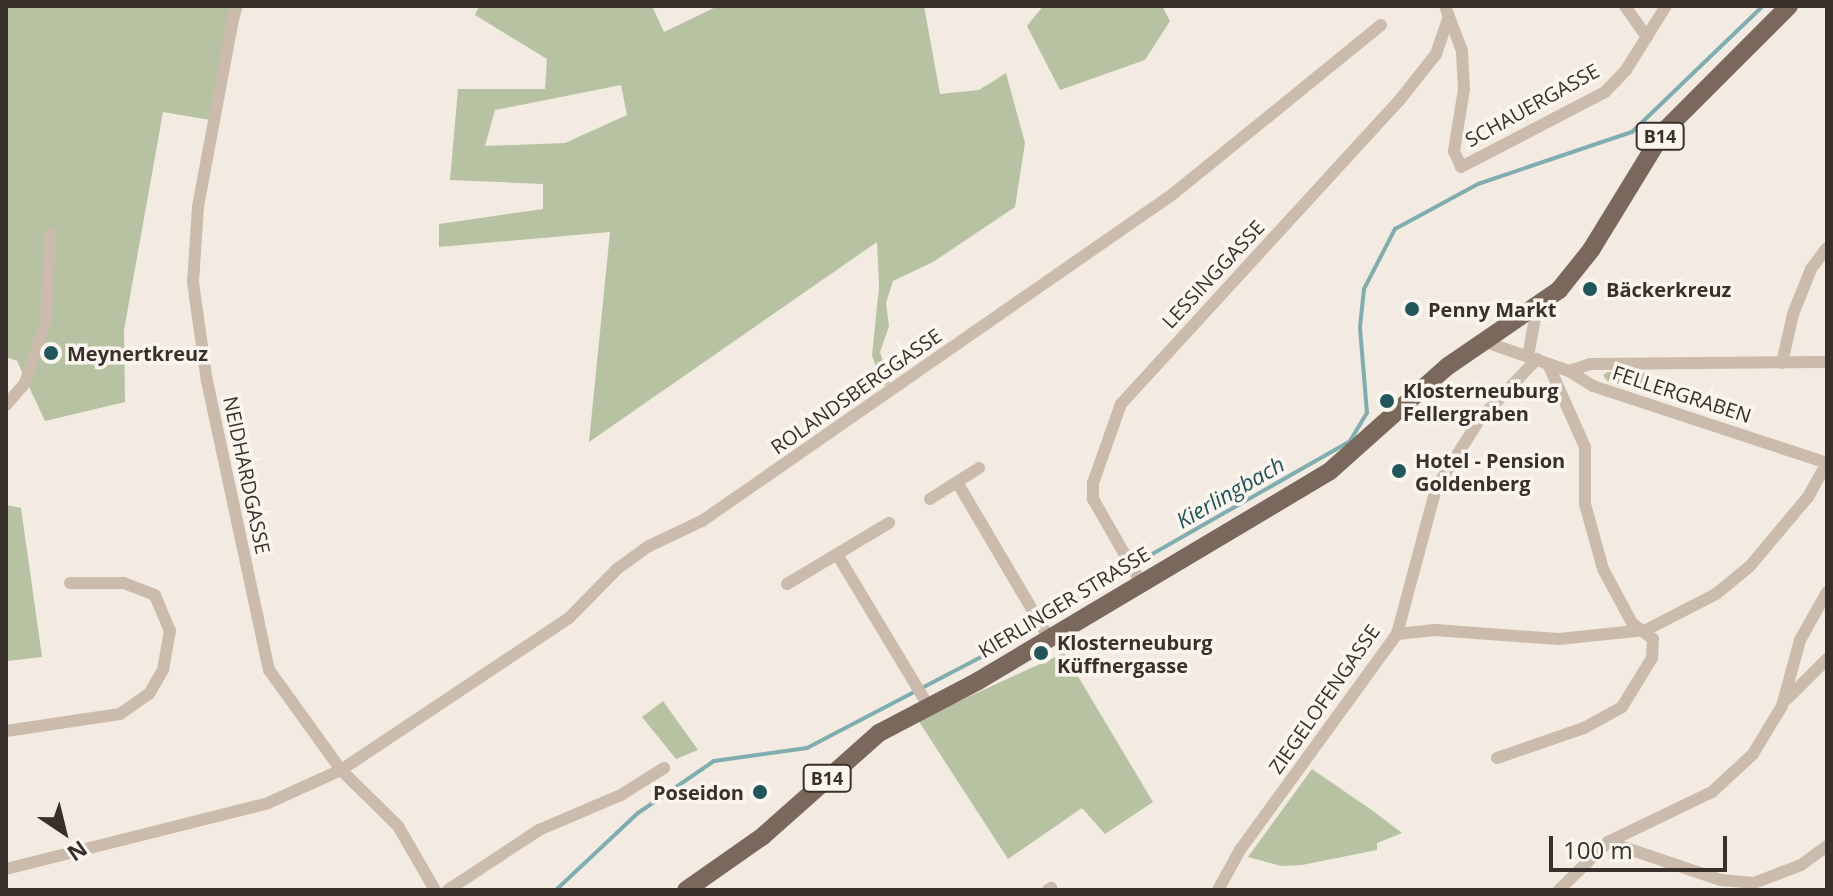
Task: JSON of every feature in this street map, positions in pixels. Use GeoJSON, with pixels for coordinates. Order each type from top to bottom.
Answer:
{"type":"FeatureCollection","features":[{"type":"Feature","properties":{"kind":"main road","name":"KIERLINGER STRASSE"},"geometry":{"type":"LineString","coordinates":[[686,890],[730,863],[879,733],[1134,572],[1330,471],[1428,382],[1559,290],[1591,250],[1664,131],[1758,31],[1789,6]]}},
{"type":"Feature","properties":{"kind":"street"},"geometry":{"type":"LineString","coordinates":[[1625,6],[1647,37]]}},
{"type":"Feature","properties":{"kind":"street","name":"SCHAUERGASSE"},"geometry":{"type":"LineString","coordinates":[[1447,11],[1463,64],[1464,89],[1454,151],[1461,167],[1605,92],[1647,37],[1666,6]]}},
{"type":"Feature","properties":{"kind":"street","name":"LESSINGGASSE"},"geometry":{"type":"LineString","coordinates":[[1134,572],[1093,499],[1093,483],[1121,404],[1398,102],[1436,54],[1447,11]]}},
{"type":"Feature","properties":{"kind":"street","name":"NEIDHARDGASSE"},"geometry":{"type":"LineString","coordinates":[[234,14],[198,207],[193,282],[203,353],[269,670],[341,770],[398,826],[435,890]]}},
{"type":"Feature","properties":{"kind":"street","name":"ROLANDSBERGGASSE"},"geometry":{"type":"LineString","coordinates":[[6,869],[268,803],[341,770],[569,618],[617,569],[649,546],[702,521],[1173,194],[1381,25]]}},
{"type":"Feature","properties":{"kind":"street"},"geometry":{"type":"LineString","coordinates":[[6,405],[25,383],[46,321],[50,234]]}},
{"type":"Feature","properties":{"kind":"street"},"geometry":{"type":"LineString","coordinates":[[1782,363],[1798,303],[1827,248]]}},
{"type":"Feature","properties":{"kind":"street"},"geometry":{"type":"LineString","coordinates":[[1497,758],[1584,728],[1622,707],[1642,682],[1652,658],[1653,639],[1646,630],[1632,623],[1603,569],[1585,504],[1585,447],[1538,360],[1537,307]]}},
{"type":"Feature","properties":{"kind":"street","name":"FELLERGRABEN"},"geometry":{"type":"LineString","coordinates":[[1483,341],[1569,371],[1593,386],[1827,463]]}},
{"type":"Feature","properties":{"kind":"street","name":"ZIEGELOFENGASSE"},"geometry":{"type":"LineString","coordinates":[[1218,890],[1240,850],[1397,634],[1436,488],[1480,419],[1538,360]]}},
{"type":"Feature","properties":{"kind":"street"},"geometry":{"type":"LineString","coordinates":[[1569,371],[1591,364],[1827,362]]}},
{"type":"Feature","properties":{"kind":"street"},"geometry":{"type":"LineString","coordinates":[[1397,634],[1435,630],[1575,639],[1646,630],[1716,594],[1750,566],[1808,497],[1827,463]]}},
{"type":"Feature","properties":{"kind":"street"},"geometry":{"type":"LineString","coordinates":[[930,499],[979,468]]}},
{"type":"Feature","properties":{"kind":"street"},"geometry":{"type":"LineString","coordinates":[[957,482],[1044,630]]}},
{"type":"Feature","properties":{"kind":"street"},"geometry":{"type":"LineString","coordinates":[[787,584],[889,523]]}},
{"type":"Feature","properties":{"kind":"street"},"geometry":{"type":"LineString","coordinates":[[838,556],[926,702]]}},
{"type":"Feature","properties":{"kind":"street"},"geometry":{"type":"LineString","coordinates":[[6,731],[120,714],[149,694],[163,670],[170,631],[155,595],[123,583],[70,583]]}},
{"type":"Feature","properties":{"kind":"street"},"geometry":{"type":"LineString","coordinates":[[1782,706],[1800,640],[1827,592]]}},
{"type":"Feature","properties":{"kind":"street"},"geometry":{"type":"LineString","coordinates":[[1559,890],[1608,842],[1712,792],[1753,754],[1782,706],[1827,659]]}},
{"type":"Feature","properties":{"kind":"street"},"geometry":{"type":"LineString","coordinates":[[448,890],[539,830],[621,795],[664,768]]}},
{"type":"Feature","properties":{"kind":"street"},"geometry":{"type":"LineString","coordinates":[[1608,842],[1721,880],[1754,883],[1801,865],[1827,846]]}},
{"type":"Feature","properties":{"kind":"green space"},"geometry":{"type":"Polygon","coordinates":[[[6,6],[243,6],[210,120],[163,112],[124,330],[125,402],[45,421],[17,361],[6,357],[6,6]]]}},
{"type":"Feature","properties":{"kind":"green space"},"geometry":{"type":"Polygon","coordinates":[[[479,6],[652,6],[664,32],[718,6],[924,6],[940,94],[979,90],[1006,73],[1025,143],[1015,207],[933,262],[893,281],[886,303],[889,326],[880,352],[890,383],[884,386],[872,356],[879,287],[877,242],[589,442],[610,232],[439,247],[439,224],[543,209],[543,184],[450,180],[458,89],[545,89],[547,59],[475,15],[479,6]],[[621,85],[495,110],[485,146],[565,143],[627,115],[621,85]]]}},
{"type":"Feature","properties":{"kind":"green space"},"geometry":{"type":"Polygon","coordinates":[[[1043,6],[1162,6],[1170,21],[1145,60],[1060,90],[1027,26],[1043,6]]]}},
{"type":"Feature","properties":{"kind":"green space"},"geometry":{"type":"Polygon","coordinates":[[[1608,372],[1645,373],[1645,392],[1607,381],[1603,375],[1608,372]]]}},
{"type":"Feature","properties":{"kind":"green space"},"geometry":{"type":"Polygon","coordinates":[[[6,505],[21,508],[42,657],[8,661],[6,721],[6,505]]]}},
{"type":"Feature","properties":{"kind":"green space"},"geometry":{"type":"Polygon","coordinates":[[[1064,653],[1153,802],[1105,834],[1082,808],[1008,859],[918,720],[1064,653]]]}},
{"type":"Feature","properties":{"kind":"green space"},"geometry":{"type":"Polygon","coordinates":[[[663,701],[698,750],[676,759],[642,717],[663,701]]]}},
{"type":"Feature","properties":{"kind":"green space"},"geometry":{"type":"Polygon","coordinates":[[[1312,769],[1402,833],[1377,843],[1377,850],[1302,865],[1281,866],[1248,857],[1312,769]]]}},
{"type":"Feature","properties":{"kind":"waterway","name":"Kierlingbach"},"geometry":{"type":"LineString","coordinates":[[556,890],[638,813],[714,761],[807,748],[1029,632],[1119,573],[1350,441],[1367,413],[1360,327],[1364,289],[1395,229],[1478,184],[1632,132],[1763,6]]}},
{"type":"Feature","properties":{"kind":"place","name":"Bäckerkreuz"},"geometry":{"type":"Point","coordinates":[1590,289]}},
{"type":"Feature","properties":{"kind":"place","name":"Penny Markt"},"geometry":{"type":"Point","coordinates":[1412,309]}},
{"type":"Feature","properties":{"kind":"place","name":"Meynertkreuz"},"geometry":{"type":"Point","coordinates":[51,353]}},
{"type":"Feature","properties":{"kind":"place","name":"Klosterneuburg Fellergraben"},"geometry":{"type":"Point","coordinates":[1387,401]}},
{"type":"Feature","properties":{"kind":"place","name":"Hotel - Pension Goldenberg"},"geometry":{"type":"Point","coordinates":[1399,471]}},
{"type":"Feature","properties":{"kind":"place","name":"Klosterneuburg Küffnergasse"},"geometry":{"type":"Point","coordinates":[1041,653]}},
{"type":"Feature","properties":{"kind":"place","name":"Poseidon"},"geometry":{"type":"Point","coordinates":[760,792]}}]}
